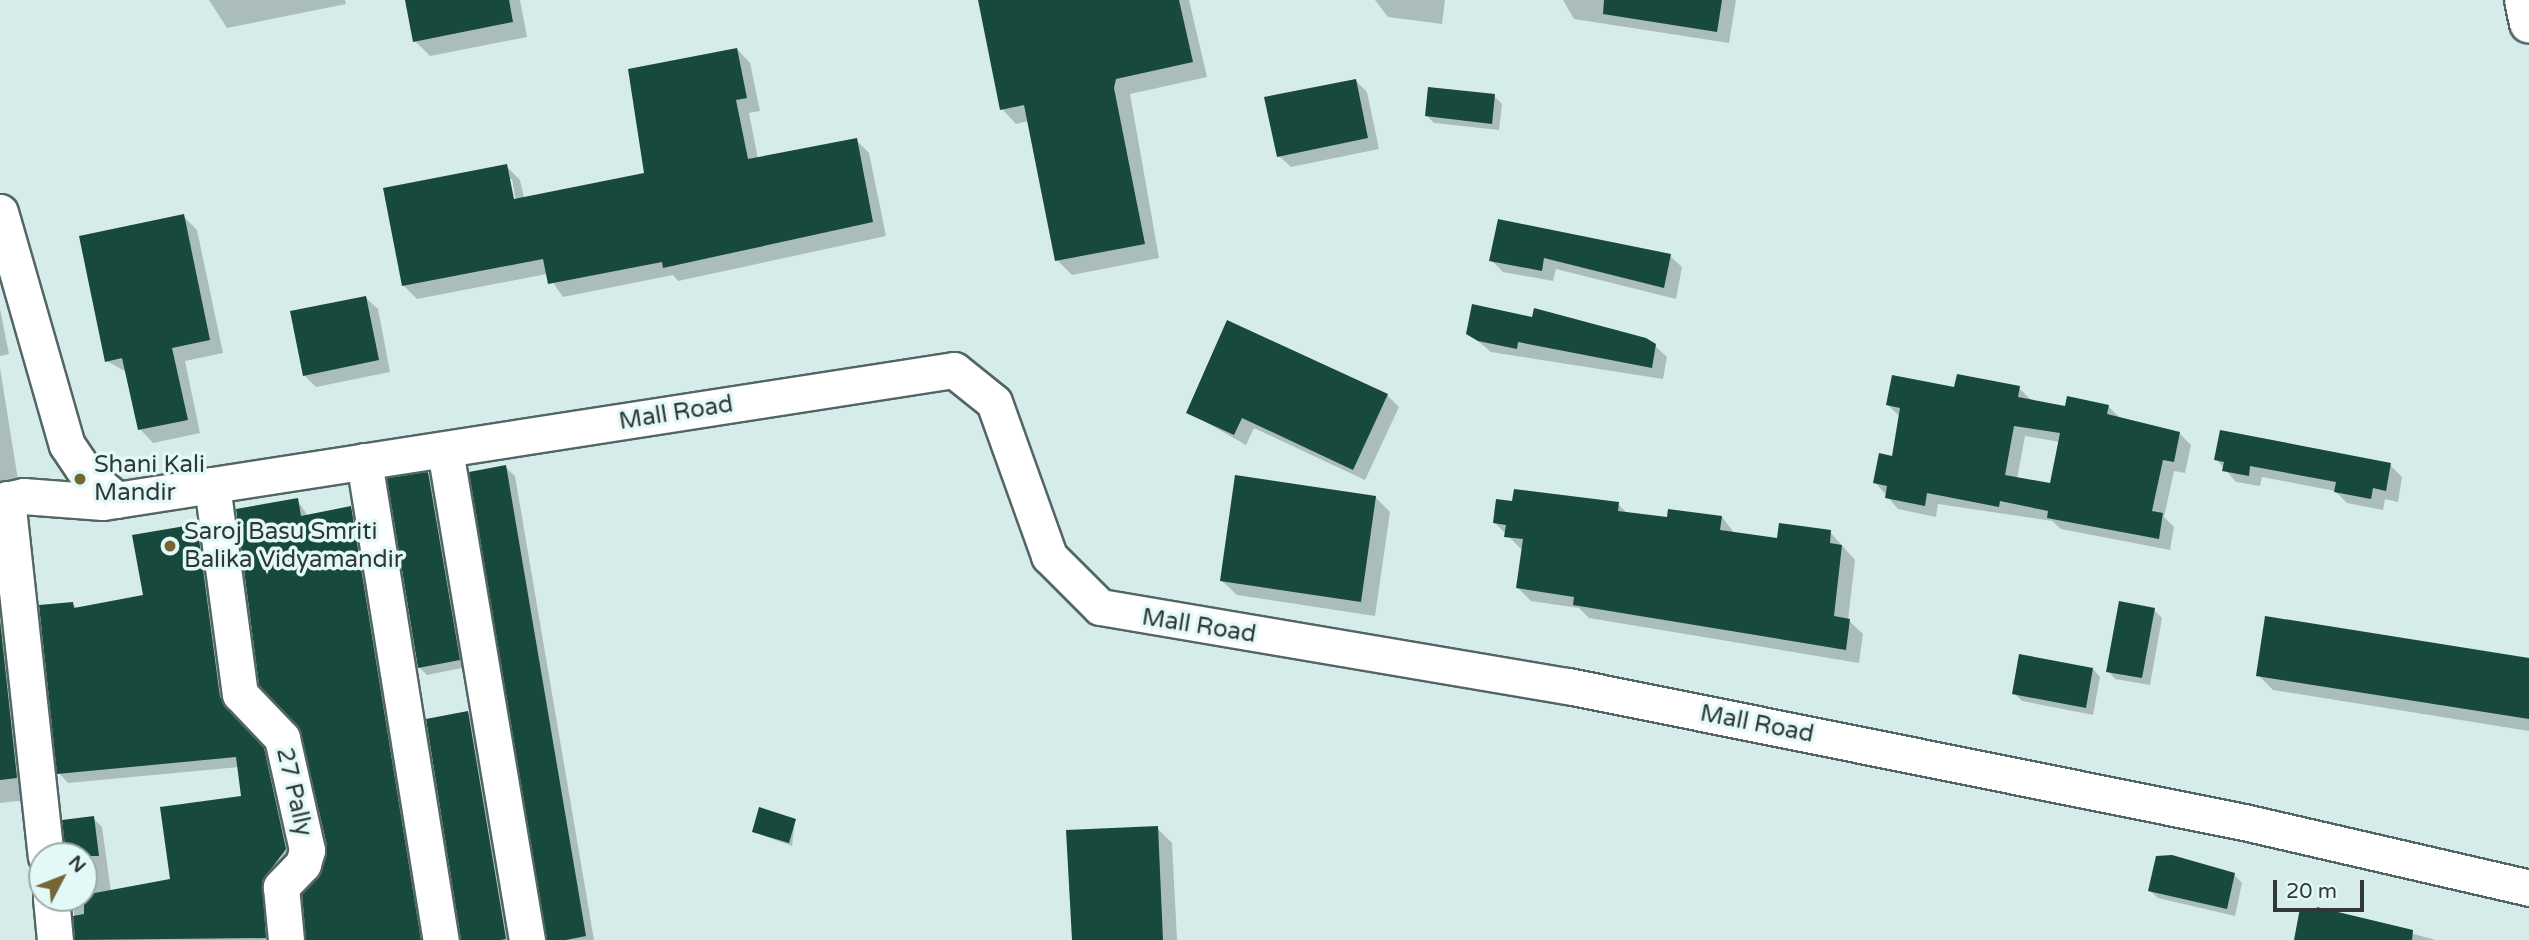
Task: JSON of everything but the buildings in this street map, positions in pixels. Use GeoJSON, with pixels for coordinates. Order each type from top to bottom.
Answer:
{"type":"FeatureCollection","features":[{"type":"Feature","properties":{"kind":"street"},"geometry":{"type":"LineString","coordinates":[[2524,0],[2529,23]]}},
{"type":"Feature","properties":{"kind":"street"},"geometry":{"type":"LineString","coordinates":[[0,212],[67,445],[87,475],[117,500]]}},
{"type":"Feature","properties":{"kind":"street","name":"Mall Road"},"geometry":{"type":"LineString","coordinates":[[10,499],[90,504],[446,450],[914,371],[954,370],[994,402],[1049,556],[1100,607],[1581,688],[2244,822],[2529,888]]}},
{"type":"Feature","properties":{"kind":"street"},"geometry":{"type":"LineString","coordinates":[[45,842],[10,499],[59,465],[67,445]]}},
{"type":"Feature","properties":{"kind":"street"},"geometry":{"type":"LineString","coordinates":[[446,450],[527,940]]}},
{"type":"Feature","properties":{"kind":"street"},"geometry":{"type":"LineString","coordinates":[[364,461],[441,940]]}},
{"type":"Feature","properties":{"kind":"street","name":"27 Pally"},"geometry":{"type":"LineString","coordinates":[[212,485],[240,694],[282,738],[307,849],[303,864],[281,887],[286,940]]}},
{"type":"Feature","properties":{"kind":"street"},"geometry":{"type":"LineString","coordinates":[[52,912],[55,940]]}},
{"type":"Feature","properties":{"kind":"place","name":"Shani Kali Mandir"},"geometry":{"type":"Point","coordinates":[80,479]}},
{"type":"Feature","properties":{"kind":"place","name":"Saroj Basu Smriti Balika Vidyamandir"},"geometry":{"type":"Point","coordinates":[170,546]}}]}
